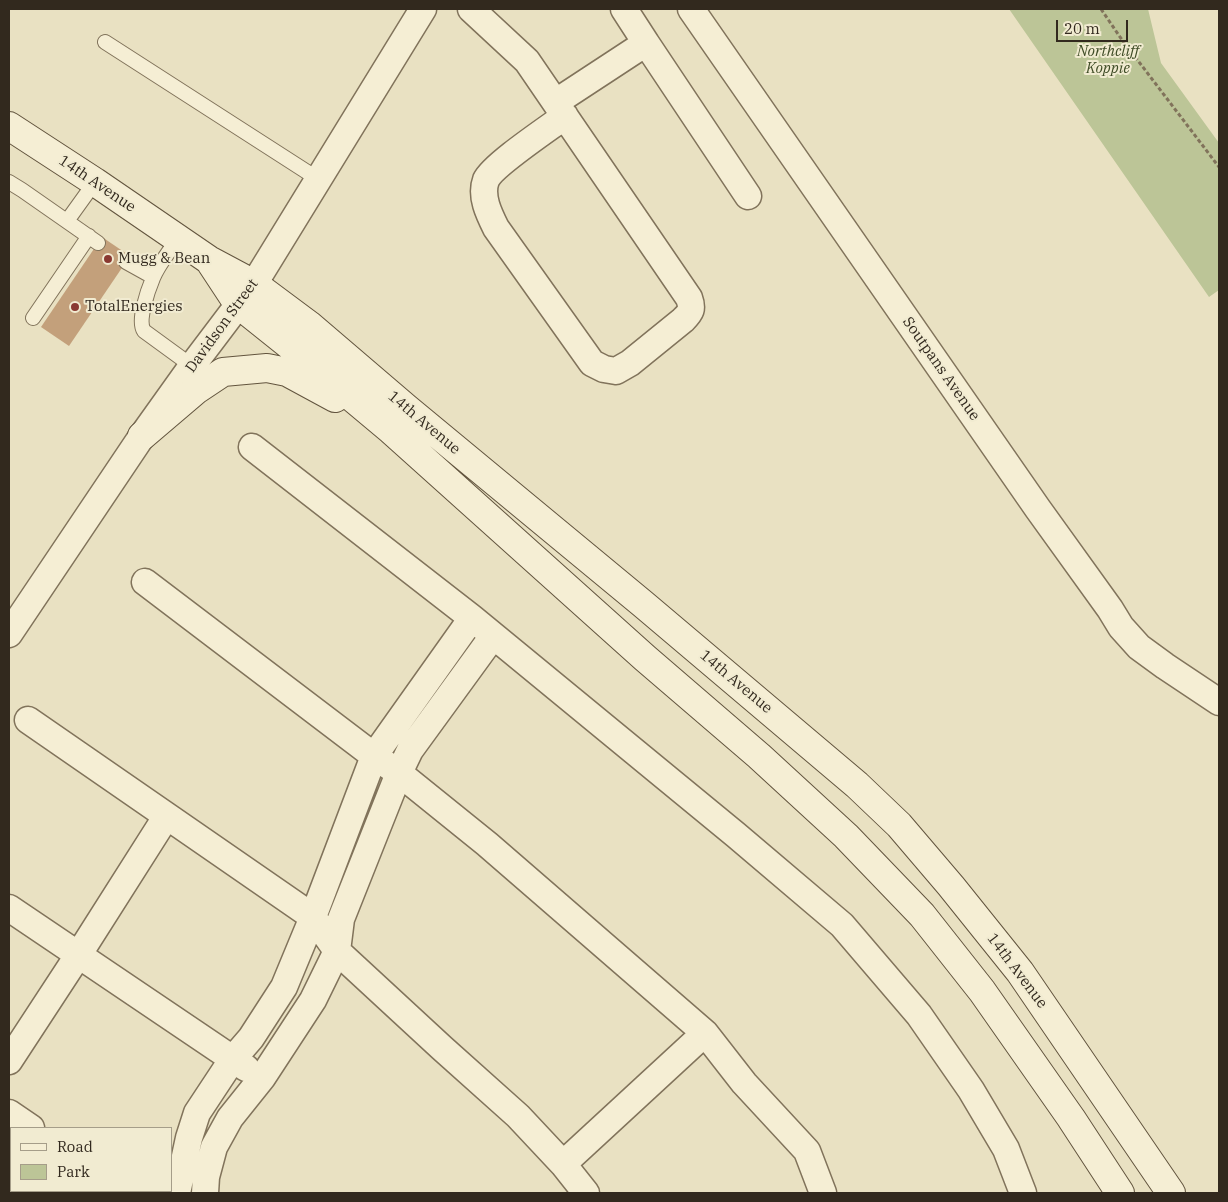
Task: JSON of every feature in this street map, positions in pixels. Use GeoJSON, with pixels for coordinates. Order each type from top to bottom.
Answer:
{"type":"FeatureCollection","features":[{"type":"Feature","properties":{"kind":"main road","name":"14th Avenue"},"geometry":{"type":"LineString","coordinates":[[9,127],[95,182],[209,260],[246,294],[294,348],[391,430],[645,658],[759,756],[846,836],[922,915],[982,990],[1071,1118],[1120,1193]]}},
{"type":"Feature","properties":{"kind":"main road","name":"14th Avenue"},"geometry":{"type":"LineString","coordinates":[[246,294],[309,325],[413,415],[643,604],[858,785],[899,825],[1020,972],[1171,1193]]}},
{"type":"Feature","properties":{"kind":"main road"},"geometry":{"type":"LineString","coordinates":[[142,436],[196,390],[223,372],[267,368],[287,372],[391,430]]}},
{"type":"Feature","properties":{"kind":"street","name":"Davidson Street"},"geometry":{"type":"LineString","coordinates":[[9,634],[142,436],[246,294],[423,9]]}},
{"type":"Feature","properties":{"kind":"street"},"geometry":{"type":"LineString","coordinates":[[470,9],[527,61],[560,109],[689,298],[692,306],[690,312],[683,320],[630,363],[616,370],[604,369],[592,363],[496,228],[487,209],[484,192],[486,180],[493,172],[560,109],[646,43]]}},
{"type":"Feature","properties":{"kind":"street"},"geometry":{"type":"LineString","coordinates":[[624,9],[748,196]]}},
{"type":"Feature","properties":{"kind":"street","name":"Soutpans Avenue"},"geometry":{"type":"LineString","coordinates":[[692,9],[1121,627],[1139,647],[1219,702]]}},
{"type":"Feature","properties":{"kind":"street"},"geometry":{"type":"LineString","coordinates":[[252,447],[472,618],[729,828],[842,925],[920,1015],[971,1090],[1006,1149],[1023,1193]]}},
{"type":"Feature","properties":{"kind":"street"},"geometry":{"type":"LineString","coordinates":[[146,582],[399,773],[487,844],[705,1033],[744,1083],[807,1151],[823,1193]]}},
{"type":"Feature","properties":{"kind":"street"},"geometry":{"type":"LineString","coordinates":[[176,1193],[197,1113],[232,1060],[251,1038],[284,987],[374,756],[472,618]]}},
{"type":"Feature","properties":{"kind":"street"},"geometry":{"type":"LineString","coordinates":[[205,1193],[206,1177],[214,1147],[230,1118],[262,1078],[313,1000],[337,952],[341,919],[410,750],[494,636]]}},
{"type":"Feature","properties":{"kind":"street"},"geometry":{"type":"LineString","coordinates":[[28,720],[312,917],[337,952],[518,1116],[563,1164],[586,1193]]}},
{"type":"Feature","properties":{"kind":"street"},"geometry":{"type":"LineString","coordinates":[[9,1061],[166,817]]}},
{"type":"Feature","properties":{"kind":"street"},"geometry":{"type":"LineString","coordinates":[[9,908],[232,1060],[262,1078]]}},
{"type":"Feature","properties":{"kind":"street"},"geometry":{"type":"LineString","coordinates":[[563,1164],[705,1033]]}},
{"type":"Feature","properties":{"kind":"street"},"geometry":{"type":"LineString","coordinates":[[9,1113],[29,1127]]}},
{"type":"Feature","properties":{"kind":"lane"},"geometry":{"type":"LineString","coordinates":[[104,42],[318,179]]}},
{"type":"Feature","properties":{"kind":"lane"},"geometry":{"type":"LineString","coordinates":[[9,182],[94,240],[33,318]]}},
{"type":"Feature","properties":{"kind":"lane"},"geometry":{"type":"LineString","coordinates":[[68,221],[95,182]]}},
{"type":"Feature","properties":{"kind":"lane"},"geometry":{"type":"LineString","coordinates":[[178,238],[153,277],[142,311],[142,330],[192,366]]}},
{"type":"Feature","properties":{"kind":"lane"},"geometry":{"type":"LineString","coordinates":[[126,262],[153,277]]}},
{"type":"Feature","properties":{"kind":"path"},"geometry":{"type":"LineString","coordinates":[[1101,9],[1120,37],[1219,167]]}},
{"type":"Feature","properties":{"kind":"green space","name":"Northcliff Koppie"},"geometry":{"type":"Polygon","coordinates":[[[1009,9],[1148,9],[1161,63],[1219,143],[1219,290],[1209,297],[1009,9]]]}},
{"type":"Feature","properties":{"kind":"building"},"geometry":{"type":"Polygon","coordinates":[[[102,237],[130,256],[69,346],[41,327],[102,237]]]}},
{"type":"Feature","properties":{"kind":"place","name":"Mugg & Bean"},"geometry":{"type":"Point","coordinates":[108,259]}},
{"type":"Feature","properties":{"kind":"place","name":"TotalEnergies"},"geometry":{"type":"Point","coordinates":[75,307]}}]}
